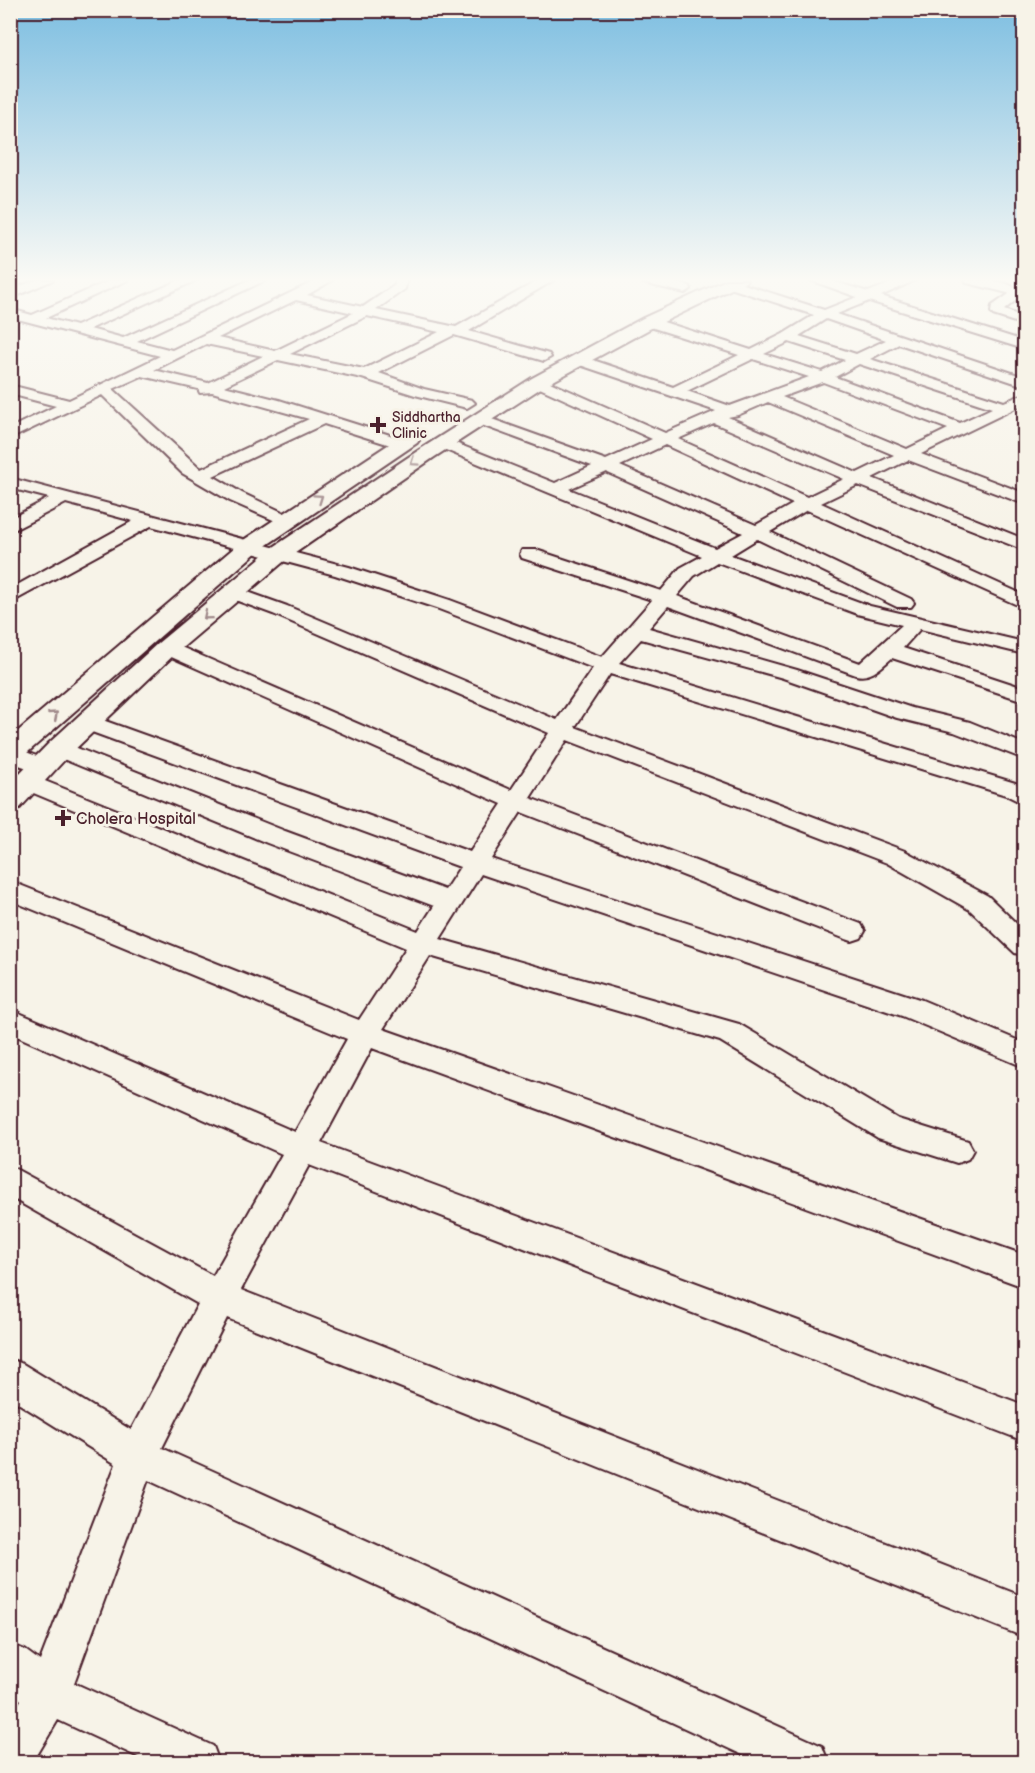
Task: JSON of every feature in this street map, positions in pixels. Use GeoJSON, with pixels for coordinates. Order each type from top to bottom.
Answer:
{"type":"FeatureCollection","features":[{"type":"Feature","properties":{"kind":"street"},"geometry":{"type":"LineString","coordinates":[[10,434],[158,363]]}},
{"type":"Feature","properties":{"kind":"street"},"geometry":{"type":"LineString","coordinates":[[188,398],[262,363]]}},
{"type":"Feature","properties":{"kind":"street"},"geometry":{"type":"LineString","coordinates":[[314,363],[366,374],[420,392],[467,403]]}},
{"type":"Feature","properties":{"kind":"street"},"geometry":{"type":"LineString","coordinates":[[366,374],[389,363]]}},
{"type":"Feature","properties":{"kind":"street"},"geometry":{"type":"LineString","coordinates":[[27,783],[59,749],[167,648],[280,553],[438,430],[467,403],[534,363]]}},
{"type":"Feature","properties":{"kind":"street"},"geometry":{"type":"LineString","coordinates":[[574,363],[538,382],[481,420],[438,430],[404,444],[287,520],[250,546],[11,753],[27,783],[423,944],[729,1032],[889,1129],[957,1150]]}},
{"type":"Feature","properties":{"kind":"street"},"geometry":{"type":"LineString","coordinates":[[587,363],[733,412]]}},
{"type":"Feature","properties":{"kind":"street"},"geometry":{"type":"LineString","coordinates":[[674,392],[734,363]]}},
{"type":"Feature","properties":{"kind":"street"},"geometry":{"type":"LineString","coordinates":[[779,363],[962,429]]}},
{"type":"Feature","properties":{"kind":"street"},"geometry":{"type":"LineString","coordinates":[[556,489],[714,417],[770,398],[852,363]]}},
{"type":"Feature","properties":{"kind":"street"},"geometry":{"type":"LineString","coordinates":[[870,363],[1010,409]]}},
{"type":"Feature","properties":{"kind":"street"},"geometry":{"type":"LineString","coordinates":[[967,363],[1024,382]]}},
{"type":"Feature","properties":{"kind":"street"},"geometry":{"type":"LineString","coordinates":[[141,371],[211,387],[324,418],[404,444]]}},
{"type":"Feature","properties":{"kind":"street"},"geometry":{"type":"LineString","coordinates":[[538,382],[1024,602]]}},
{"type":"Feature","properties":{"kind":"street"},"geometry":{"type":"LineString","coordinates":[[10,389],[71,405]]}},
{"type":"Feature","properties":{"kind":"street"},"geometry":{"type":"LineString","coordinates":[[104,389],[157,436],[188,469],[236,497],[287,520]]}},
{"type":"Feature","properties":{"kind":"street"},"geometry":{"type":"LineString","coordinates":[[770,398],[1024,499]]}},
{"type":"Feature","properties":{"kind":"street"},"geometry":{"type":"LineString","coordinates":[[10,1760],[48,1694],[138,1456],[219,1298],[365,1034],[594,680],[687,572],[754,531],[806,504],[962,429],[1010,409]]}},
{"type":"Feature","properties":{"kind":"street"},"geometry":{"type":"LineString","coordinates":[[714,417],[858,479],[1024,545]]}},
{"type":"Feature","properties":{"kind":"street"},"geometry":{"type":"LineString","coordinates":[[200,476],[324,418]]}},
{"type":"Feature","properties":{"kind":"street"},"geometry":{"type":"LineString","coordinates":[[481,420],[607,466],[754,531],[904,603]]}},
{"type":"Feature","properties":{"kind":"street"},"geometry":{"type":"LineString","coordinates":[[438,430],[556,489],[715,555],[864,609],[1024,648]]}},
{"type":"Feature","properties":{"kind":"street"},"geometry":{"type":"LineString","coordinates":[[10,483],[146,521],[280,553],[443,604],[606,666],[1014,790],[1024,796]]}},
{"type":"Feature","properties":{"kind":"street"},"geometry":{"type":"LineString","coordinates":[[10,527],[64,498]]}},
{"type":"Feature","properties":{"kind":"street"},"geometry":{"type":"LineString","coordinates":[[10,597],[146,521]]}},
{"type":"Feature","properties":{"kind":"street"},"geometry":{"type":"LineString","coordinates":[[529,554],[664,598],[863,671],[889,650],[916,622]]}},
{"type":"Feature","properties":{"kind":"street"},"geometry":{"type":"LineString","coordinates":[[234,593],[280,610],[561,730],[896,857],[979,903],[1024,946]]}},
{"type":"Feature","properties":{"kind":"street"},"geometry":{"type":"LineString","coordinates":[[636,631],[790,674],[904,713],[962,727],[1024,752]]}},
{"type":"Feature","properties":{"kind":"street"},"geometry":{"type":"LineString","coordinates":[[167,648],[516,801],[852,931]]}},
{"type":"Feature","properties":{"kind":"street"},"geometry":{"type":"LineString","coordinates":[[889,650],[1024,695]]}},
{"type":"Feature","properties":{"kind":"street"},"geometry":{"type":"LineString","coordinates":[[88,723],[475,863],[912,1008],[1024,1056]]}},
{"type":"Feature","properties":{"kind":"street"},"geometry":{"type":"LineString","coordinates":[[59,749],[276,837],[450,902]]}},
{"type":"Feature","properties":{"kind":"street"},"geometry":{"type":"LineString","coordinates":[[10,890],[365,1034],[1024,1271]]}},
{"type":"Feature","properties":{"kind":"street"},"geometry":{"type":"LineString","coordinates":[[10,1020],[302,1149],[1024,1423]]}},
{"type":"Feature","properties":{"kind":"street"},"geometry":{"type":"LineString","coordinates":[[10,1180],[219,1298],[1024,1617]]}},
{"type":"Feature","properties":{"kind":"street"},"geometry":{"type":"LineString","coordinates":[[10,1377],[138,1456],[806,1762]]}},
{"type":"Feature","properties":{"kind":"street"},"geometry":{"type":"LineString","coordinates":[[10,1665],[48,1694],[197,1762]]}},
{"type":"Feature","properties":{"kind":"place","name":"Siddhartha Clinic"},"geometry":{"type":"Point","coordinates":[378,425]}},
{"type":"Feature","properties":{"kind":"place","name":"Cholera Hospital"},"geometry":{"type":"Point","coordinates":[63,818]}}]}
